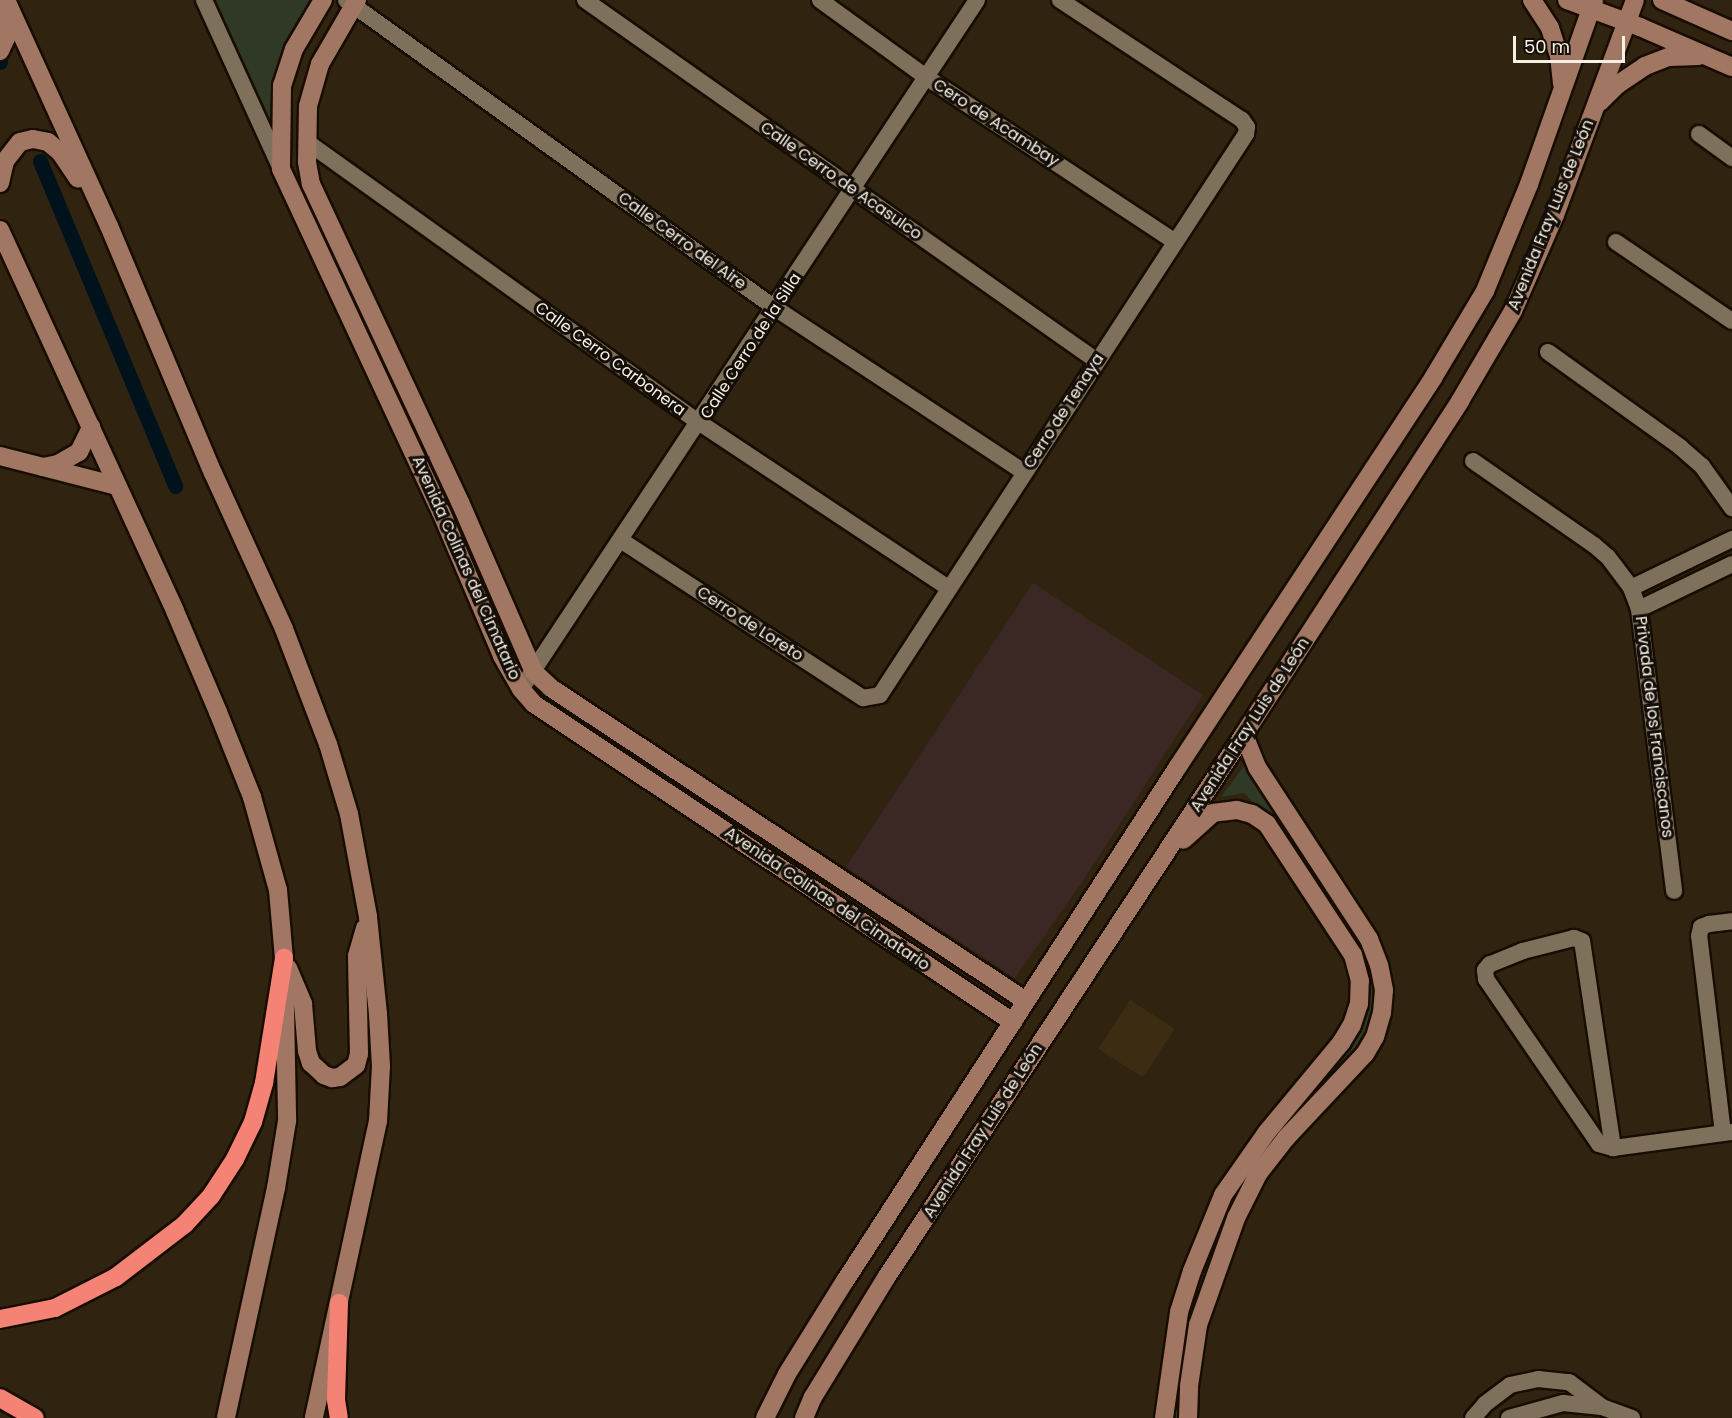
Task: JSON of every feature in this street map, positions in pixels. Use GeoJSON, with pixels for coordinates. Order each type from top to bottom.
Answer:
{"type":"FeatureCollection","features":[{"type":"Feature","properties":{"kind":"highway"},"geometry":{"type":"LineString","coordinates":[[0,1319],[55,1308],[116,1278],[185,1224],[211,1196],[235,1160],[253,1122],[264,1083],[284,958]]}},
{"type":"Feature","properties":{"kind":"highway"},"geometry":{"type":"LineString","coordinates":[[339,1303],[336,1400],[339,1418]]}},
{"type":"Feature","properties":{"kind":"highway"},"geometry":{"type":"LineString","coordinates":[[0,1398],[34,1418]]}},
{"type":"Feature","properties":{"kind":"main road","name":"Avenida Colinas del Cimatario"},"geometry":{"type":"LineString","coordinates":[[323,0],[294,49],[282,85],[281,169],[441,512],[502,656],[521,689],[534,705],[1013,1022]]}},
{"type":"Feature","properties":{"kind":"main road"},"geometry":{"type":"LineString","coordinates":[[1532,0],[1550,28],[1559,55],[1563,86]]}},
{"type":"Feature","properties":{"kind":"main road"},"geometry":{"type":"LineString","coordinates":[[1567,0],[1593,4],[1628,22],[1732,67]]}},
{"type":"Feature","properties":{"kind":"main road","name":"Avenida Fray Luis de León"},"geometry":{"type":"LineString","coordinates":[[804,1418],[813,1397],[886,1278],[1164,857],[1460,401],[1513,311],[1555,214],[1635,0]]}},
{"type":"Feature","properties":{"kind":"main road"},"geometry":{"type":"LineString","coordinates":[[1662,0],[1732,32]]}},
{"type":"Feature","properties":{"kind":"main road"},"geometry":{"type":"LineString","coordinates":[[1688,0],[1707,19]]}},
{"type":"Feature","properties":{"kind":"main road"},"geometry":{"type":"LineString","coordinates":[[0,51],[6,38],[8,2]]}},
{"type":"Feature","properties":{"kind":"main road"},"geometry":{"type":"LineString","coordinates":[[8,2],[109,226],[213,473],[284,629],[328,744],[349,814],[368,917],[378,1014],[381,1066],[378,1121],[314,1418]]}},
{"type":"Feature","properties":{"kind":"main road","name":"Avenida Colinas del Cimatario"},"geometry":{"type":"LineString","coordinates":[[352,2],[320,64],[309,106],[307,142],[311,184],[460,502],[534,672],[551,688],[1026,1001]]}},
{"type":"Feature","properties":{"kind":"main road","name":"Avenida Fray Luis de León"},"geometry":{"type":"LineString","coordinates":[[765,1418],[787,1374],[1026,1001],[1433,378],[1474,310],[1485,291],[1529,184],[1593,4]]}},
{"type":"Feature","properties":{"kind":"main road"},"geometry":{"type":"LineString","coordinates":[[1596,105],[1617,85],[1645,66],[1669,57],[1704,56]]}},
{"type":"Feature","properties":{"kind":"main road"},"geometry":{"type":"LineString","coordinates":[[0,183],[4,161],[20,142],[33,139],[48,142],[60,152],[109,226]]}},
{"type":"Feature","properties":{"kind":"main road"},"geometry":{"type":"LineString","coordinates":[[0,222],[0,230],[179,621],[252,796],[278,890],[284,958],[287,1121],[276,1188],[226,1418]]}},
{"type":"Feature","properties":{"kind":"main road"},"geometry":{"type":"LineString","coordinates":[[41,467],[58,464],[79,452],[91,427]]}},
{"type":"Feature","properties":{"kind":"main road"},"geometry":{"type":"LineString","coordinates":[[0,456],[117,486]]}},
{"type":"Feature","properties":{"kind":"main road"},"geometry":{"type":"LineString","coordinates":[[441,512],[460,502]]}},
{"type":"Feature","properties":{"kind":"main road"},"geometry":{"type":"LineString","coordinates":[[1188,1418],[1189,1386],[1198,1325],[1236,1218],[1258,1174],[1272,1156],[1365,1054],[1375,1037],[1382,1013],[1382,982],[1369,939],[1257,767],[1244,734]]}},
{"type":"Feature","properties":{"kind":"main road"},"geometry":{"type":"LineString","coordinates":[[1164,857],[1213,813],[1237,810],[1252,814],[1267,824],[1353,954],[1360,981],[1359,1004],[1352,1024],[1341,1042],[1266,1132],[1223,1195],[1192,1271],[1179,1312],[1164,1418]]}},
{"type":"Feature","properties":{"kind":"main road"},"geometry":{"type":"LineString","coordinates":[[284,958],[303,1004],[307,1051],[311,1062],[324,1075],[340,1077],[356,1065],[359,1054],[357,956],[368,917]]}},
{"type":"Feature","properties":{"kind":"main road"},"geometry":{"type":"LineString","coordinates":[[946,1128],[972,1147]]}},
{"type":"Feature","properties":{"kind":"street"},"geometry":{"type":"LineString","coordinates":[[204,0],[281,169]]}},
{"type":"Feature","properties":{"kind":"street","name":"Calle Cerro de Acasulco"},"geometry":{"type":"LineString","coordinates":[[585,0],[1097,361]]}},
{"type":"Feature","properties":{"kind":"street","name":"Cero de Acambay"},"geometry":{"type":"LineString","coordinates":[[820,0],[926,76],[1175,242]]}},
{"type":"Feature","properties":{"kind":"street","name":"Calle Cerro de la Silla"},"geometry":{"type":"LineString","coordinates":[[521,689],[622,541],[977,0]]}},
{"type":"Feature","properties":{"kind":"street","name":"Cerro de Tenaya"},"geometry":{"type":"LineString","coordinates":[[880,695],[1246,134],[1247,127],[1242,120],[1060,0]]}},
{"type":"Feature","properties":{"kind":"street","name":"Calle Cerro del Aire"},"geometry":{"type":"LineString","coordinates":[[352,2],[776,308],[1024,472]]}},
{"type":"Feature","properties":{"kind":"street"},"geometry":{"type":"LineString","coordinates":[[1699,134],[1732,158]]}},
{"type":"Feature","properties":{"kind":"street","name":"Calle Cerro Carbonera"},"geometry":{"type":"LineString","coordinates":[[307,142],[699,423],[948,588]]}},
{"type":"Feature","properties":{"kind":"street"},"geometry":{"type":"LineString","coordinates":[[1616,242],[1732,321]]}},
{"type":"Feature","properties":{"kind":"street"},"geometry":{"type":"LineString","coordinates":[[1548,352],[1680,447],[1702,466],[1732,508]]}},
{"type":"Feature","properties":{"kind":"street","name":"Privada de los Franciscanos"},"geometry":{"type":"LineString","coordinates":[[1473,461],[1594,545],[1608,557],[1631,588],[1639,609],[1674,891]]}},
{"type":"Feature","properties":{"kind":"street"},"geometry":{"type":"LineString","coordinates":[[1631,588],[1732,539]]}},
{"type":"Feature","properties":{"kind":"street","name":"Cerro de Loreto"},"geometry":{"type":"LineString","coordinates":[[622,541],[863,698],[880,695]]}},
{"type":"Feature","properties":{"kind":"street"},"geometry":{"type":"LineString","coordinates":[[1639,609],[1732,564]]}},
{"type":"Feature","properties":{"kind":"street"},"geometry":{"type":"LineString","coordinates":[[1614,1148],[1582,941],[1574,938],[1523,951],[1490,964],[1485,970],[1486,979],[1599,1144],[1614,1148],[1727,1133],[1699,936],[1701,927],[1732,921]]}},
{"type":"Feature","properties":{"kind":"street"},"geometry":{"type":"LineString","coordinates":[[1473,1418],[1485,1404],[1510,1385],[1538,1379],[1569,1382],[1602,1407]]}},
{"type":"Feature","properties":{"kind":"street"},"geometry":{"type":"LineString","coordinates":[[1509,1418],[1563,1404],[1602,1407],[1632,1418]]}},
{"type":"Feature","properties":{"kind":"shaded area"},"geometry":{"type":"Polygon","coordinates":[[[1033,583],[1203,695],[1086,876],[1015,978],[846,867],[1033,583]]]}},
{"type":"Feature","properties":{"kind":"shaded area"},"geometry":{"type":"Polygon","coordinates":[[[1130,1000],[1174,1029],[1143,1078],[1098,1049],[1130,1000]]]}},
{"type":"Feature","properties":{"kind":"green space"},"geometry":{"type":"Polygon","coordinates":[[[204,0],[323,0],[294,49],[281,169],[204,0]]]}},
{"type":"Feature","properties":{"kind":"green space"},"geometry":{"type":"Polygon","coordinates":[[[1244,766],[1366,938],[1378,978],[1375,1017],[1360,1050],[1281,1132],[1250,1179],[1211,1260],[1189,1323],[1177,1418],[1169,1418],[1172,1371],[1202,1261],[1241,1174],[1345,1043],[1363,979],[1274,823],[1244,793],[1221,797],[1244,766]]]}},
{"type":"Feature","properties":{"kind":"waterway"},"geometry":{"type":"LineString","coordinates":[[40,161],[175,486]]}}]}
